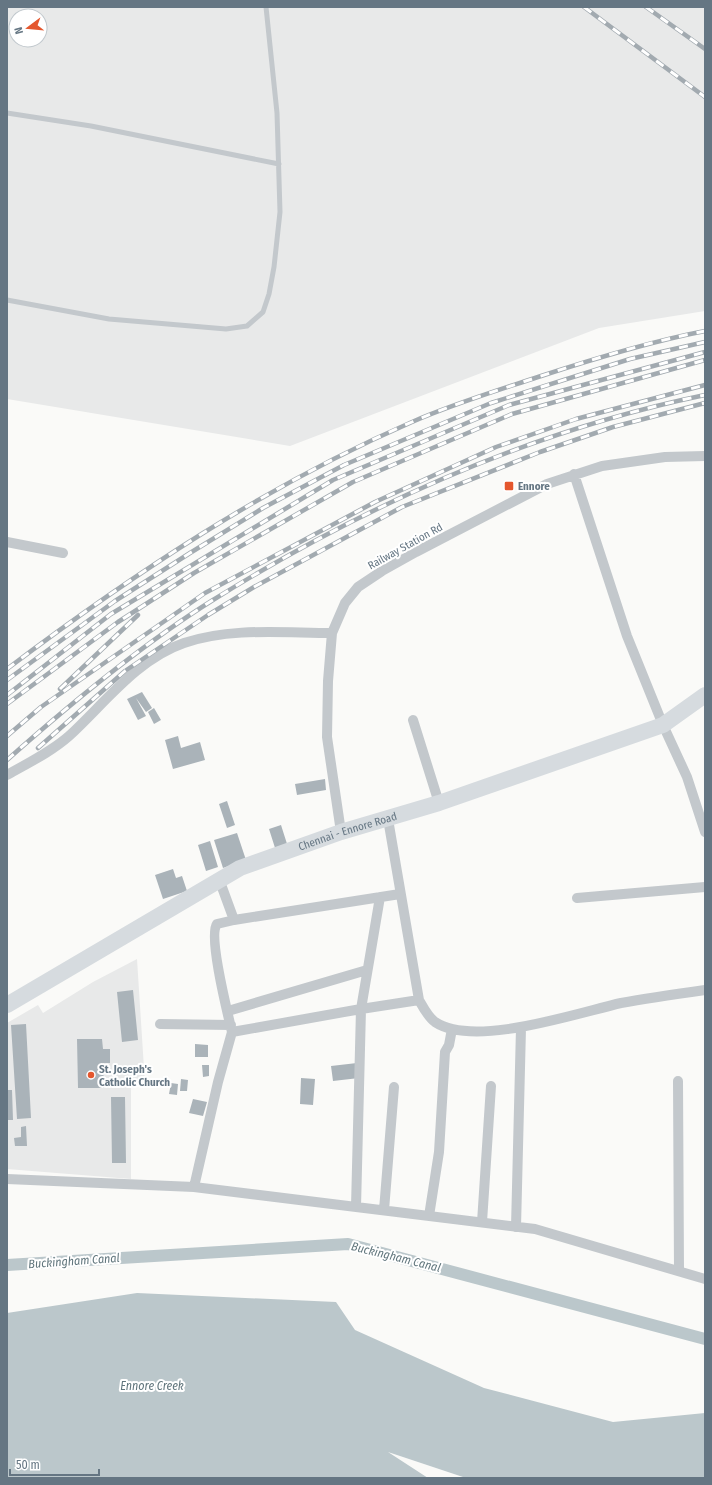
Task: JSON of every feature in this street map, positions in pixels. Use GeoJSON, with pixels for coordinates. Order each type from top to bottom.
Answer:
{"type":"FeatureCollection","features":[{"type":"Feature","properties":{"kind":"main road","name":"Chennai - Ennore Road"},"geometry":{"type":"LineString","coordinates":[[7,1005],[240,868],[341,832],[439,803],[663,724],[705,695]]}},
{"type":"Feature","properties":{"kind":"street","name":"Railway Station Rd"},"geometry":{"type":"LineString","coordinates":[[341,832],[327,737],[328,681],[332,633],[345,603],[358,587],[382,571],[547,484],[602,466],[665,457],[705,456]]}},
{"type":"Feature","properties":{"kind":"street"},"geometry":{"type":"LineString","coordinates":[[574,474],[627,636],[663,724],[688,777],[705,832]]}},
{"type":"Feature","properties":{"kind":"street"},"geometry":{"type":"LineString","coordinates":[[7,542],[63,553]]}},
{"type":"Feature","properties":{"kind":"street"},"geometry":{"type":"LineString","coordinates":[[7,775],[55,747],[132,675],[158,657],[183,644],[218,635],[332,633]]}},
{"type":"Feature","properties":{"kind":"street"},"geometry":{"type":"LineString","coordinates":[[413,720],[439,803]]}},
{"type":"Feature","properties":{"kind":"street"},"geometry":{"type":"LineString","coordinates":[[388,819],[419,1000],[434,1022],[452,1029],[475,1032],[521,1028],[621,1003],[705,990]]}},
{"type":"Feature","properties":{"kind":"street"},"geometry":{"type":"LineString","coordinates":[[219,879],[234,920]]}},
{"type":"Feature","properties":{"kind":"street"},"geometry":{"type":"LineString","coordinates":[[577,898],[705,887]]}},
{"type":"Feature","properties":{"kind":"street"},"geometry":{"type":"LineString","coordinates":[[194,1187],[232,1028],[219,972],[214,931],[217,924],[400,894]]}},
{"type":"Feature","properties":{"kind":"street"},"geometry":{"type":"LineString","coordinates":[[356,1207],[361,1009],[380,897]]}},
{"type":"Feature","properties":{"kind":"street"},"geometry":{"type":"LineString","coordinates":[[228,1011],[367,970]]}},
{"type":"Feature","properties":{"kind":"street"},"geometry":{"type":"LineString","coordinates":[[160,1024],[232,1028],[419,1000]]}},
{"type":"Feature","properties":{"kind":"street"},"geometry":{"type":"LineString","coordinates":[[516,1226],[521,1028]]}},
{"type":"Feature","properties":{"kind":"street"},"geometry":{"type":"LineString","coordinates":[[429,1216],[439,1152],[445,1052],[449,1046],[452,1029]]}},
{"type":"Feature","properties":{"kind":"street"},"geometry":{"type":"LineString","coordinates":[[678,1081],[679,1271]]}},
{"type":"Feature","properties":{"kind":"street"},"geometry":{"type":"LineString","coordinates":[[482,1222],[491,1086]]}},
{"type":"Feature","properties":{"kind":"street"},"geometry":{"type":"LineString","coordinates":[[384,1210],[394,1087]]}},
{"type":"Feature","properties":{"kind":"street"},"geometry":{"type":"LineString","coordinates":[[7,1179],[194,1187],[516,1226],[535,1229],[705,1279]]}},
{"type":"Feature","properties":{"kind":"lane"},"geometry":{"type":"LineString","coordinates":[[7,300],[122,320],[226,329],[246,326],[263,312],[269,294],[280,212],[274,81],[266,7]]}},
{"type":"Feature","properties":{"kind":"lane"},"geometry":{"type":"LineString","coordinates":[[7,113],[98,127],[279,164]]}},
{"type":"Feature","properties":{"kind":"shaded area"},"geometry":{"type":"Polygon","coordinates":[[[7,7],[705,7],[705,311],[599,328],[290,446],[7,399],[7,7]]]}},
{"type":"Feature","properties":{"kind":"shaded area"},"geometry":{"type":"Polygon","coordinates":[[[137,959],[145,1084],[131,1085],[131,1179],[7,1169],[7,1023],[38,1005],[43,1013],[93,982],[137,959]]]}},
{"type":"Feature","properties":{"kind":"water","name":"Ennore Creek"},"geometry":{"type":"Polygon","coordinates":[[[137,1293],[336,1302],[355,1330],[484,1388],[613,1422],[705,1413],[705,1478],[466,1478],[388,1452],[428,1478],[7,1478],[7,1313],[137,1293]]]}},
{"type":"Feature","properties":{"kind":"building"},"geometry":{"type":"Polygon","coordinates":[[[142,692],[152,708],[146,712],[136,698],[146,716],[138,720],[127,699],[142,692]]]}},
{"type":"Feature","properties":{"kind":"building"},"geometry":{"type":"Polygon","coordinates":[[[154,708],[161,720],[154,724],[148,712],[154,708]]]}},
{"type":"Feature","properties":{"kind":"building"},"geometry":{"type":"Polygon","coordinates":[[[178,736],[181,748],[200,742],[205,760],[173,769],[165,740],[178,736]]]}},
{"type":"Feature","properties":{"kind":"building"},"geometry":{"type":"Polygon","coordinates":[[[325,779],[326,790],[297,795],[295,784],[325,779]]]}},
{"type":"Feature","properties":{"kind":"building"},"geometry":{"type":"Polygon","coordinates":[[[227,801],[235,825],[227,828],[219,804],[227,801]]]}},
{"type":"Feature","properties":{"kind":"building"},"geometry":{"type":"Polygon","coordinates":[[[281,825],[288,847],[276,851],[269,829],[281,825]]]}},
{"type":"Feature","properties":{"kind":"building"},"geometry":{"type":"Polygon","coordinates":[[[237,833],[246,860],[223,868],[214,840],[237,833]]]}},
{"type":"Feature","properties":{"kind":"building"},"geometry":{"type":"Polygon","coordinates":[[[210,841],[218,867],[206,871],[198,845],[210,841]]]}},
{"type":"Feature","properties":{"kind":"building"},"geometry":{"type":"Polygon","coordinates":[[[173,869],[176,878],[182,876],[187,891],[163,899],[155,875],[173,869]]]}},
{"type":"Feature","properties":{"kind":"building"},"geometry":{"type":"Polygon","coordinates":[[[133,990],[138,1040],[122,1042],[117,992],[133,990]]]}},
{"type":"Feature","properties":{"kind":"building"},"geometry":{"type":"Polygon","coordinates":[[[26,1024],[31,1118],[17,1119],[11,1025],[26,1024]]]}},
{"type":"Feature","properties":{"kind":"building","name":"St. Joseph's Catholic Church"},"geometry":{"type":"Polygon","coordinates":[[[77,1039],[102,1039],[103,1049],[110,1049],[110,1063],[103,1063],[104,1088],[78,1088],[77,1039]]]}},
{"type":"Feature","properties":{"kind":"building"},"geometry":{"type":"Polygon","coordinates":[[[195,1044],[208,1045],[208,1057],[195,1057],[195,1044]]]}},
{"type":"Feature","properties":{"kind":"building"},"geometry":{"type":"Polygon","coordinates":[[[357,1063],[359,1078],[333,1081],[331,1066],[357,1063]]]}},
{"type":"Feature","properties":{"kind":"building"},"geometry":{"type":"Polygon","coordinates":[[[202,1065],[209,1065],[209,1076],[203,1077],[202,1065]]]}},
{"type":"Feature","properties":{"kind":"building"},"geometry":{"type":"Polygon","coordinates":[[[301,1078],[315,1079],[313,1105],[300,1104],[301,1078]]]}},
{"type":"Feature","properties":{"kind":"building"},"geometry":{"type":"Polygon","coordinates":[[[181,1079],[188,1080],[187,1091],[180,1091],[181,1079]]]}},
{"type":"Feature","properties":{"kind":"building"},"geometry":{"type":"Polygon","coordinates":[[[171,1083],[178,1084],[177,1095],[169,1094],[171,1083]]]}},
{"type":"Feature","properties":{"kind":"building"},"geometry":{"type":"Polygon","coordinates":[[[7,1090],[12,1090],[13,1120],[7,1120],[7,1090]]]}},
{"type":"Feature","properties":{"kind":"building"},"geometry":{"type":"Polygon","coordinates":[[[111,1097],[125,1097],[126,1163],[112,1163],[111,1097]]]}},
{"type":"Feature","properties":{"kind":"building"},"geometry":{"type":"Polygon","coordinates":[[[193,1099],[207,1102],[203,1116],[189,1113],[193,1099]]]}},
{"type":"Feature","properties":{"kind":"building"},"geometry":{"type":"Polygon","coordinates":[[[26,1126],[27,1146],[15,1146],[14,1138],[21,1137],[21,1127],[26,1126]]]}},
{"type":"Feature","properties":{"kind":"waterway","name":"Buckingham Canal"},"geometry":{"type":"LineString","coordinates":[[7,1265],[348,1244],[705,1339]]}},
{"type":"Feature","properties":{"kind":"railway"},"geometry":{"type":"LineString","coordinates":[[584,7],[705,97]]}},
{"type":"Feature","properties":{"kind":"railway"},"geometry":{"type":"LineString","coordinates":[[646,7],[705,49]]}},
{"type":"Feature","properties":{"kind":"railway"},"geometry":{"type":"LineString","coordinates":[[7,669],[103,599],[202,534],[253,503],[358,447],[427,415],[490,393],[621,351],[705,331]]}},
{"type":"Feature","properties":{"kind":"railway"},"geometry":{"type":"LineString","coordinates":[[7,680],[115,601],[190,553],[263,508],[344,465],[491,403],[630,359],[705,342]]}},
{"type":"Feature","properties":{"kind":"railway"},"geometry":{"type":"LineString","coordinates":[[7,695],[111,614],[333,480],[509,405],[705,352]]}},
{"type":"Feature","properties":{"kind":"railway"},"geometry":{"type":"LineString","coordinates":[[7,704],[118,622],[194,573],[353,482],[512,414],[705,360]]}},
{"type":"Feature","properties":{"kind":"railway"},"geometry":{"type":"LineString","coordinates":[[7,736],[41,707],[205,593],[375,502],[496,447],[576,419],[705,385]]}},
{"type":"Feature","properties":{"kind":"railway"},"geometry":{"type":"LineString","coordinates":[[7,760],[81,697],[159,636],[213,600],[329,533],[389,503],[512,451],[576,429],[640,410],[705,395]]}},
{"type":"Feature","properties":{"kind":"railway"},"geometry":{"type":"LineString","coordinates":[[38,748],[125,671],[208,615],[254,587],[402,507],[540,452],[613,427],[705,403]]}},
{"type":"Feature","properties":{"kind":"railway"},"geometry":{"type":"LineString","coordinates":[[60,689],[138,615]]}},
{"type":"Feature","properties":{"kind":"place","name":"Ennore"},"geometry":{"type":"Point","coordinates":[509,486]}},
{"type":"Feature","properties":{"kind":"place","name":"St. Joseph's Catholic Church"},"geometry":{"type":"Point","coordinates":[91,1075]}}]}
